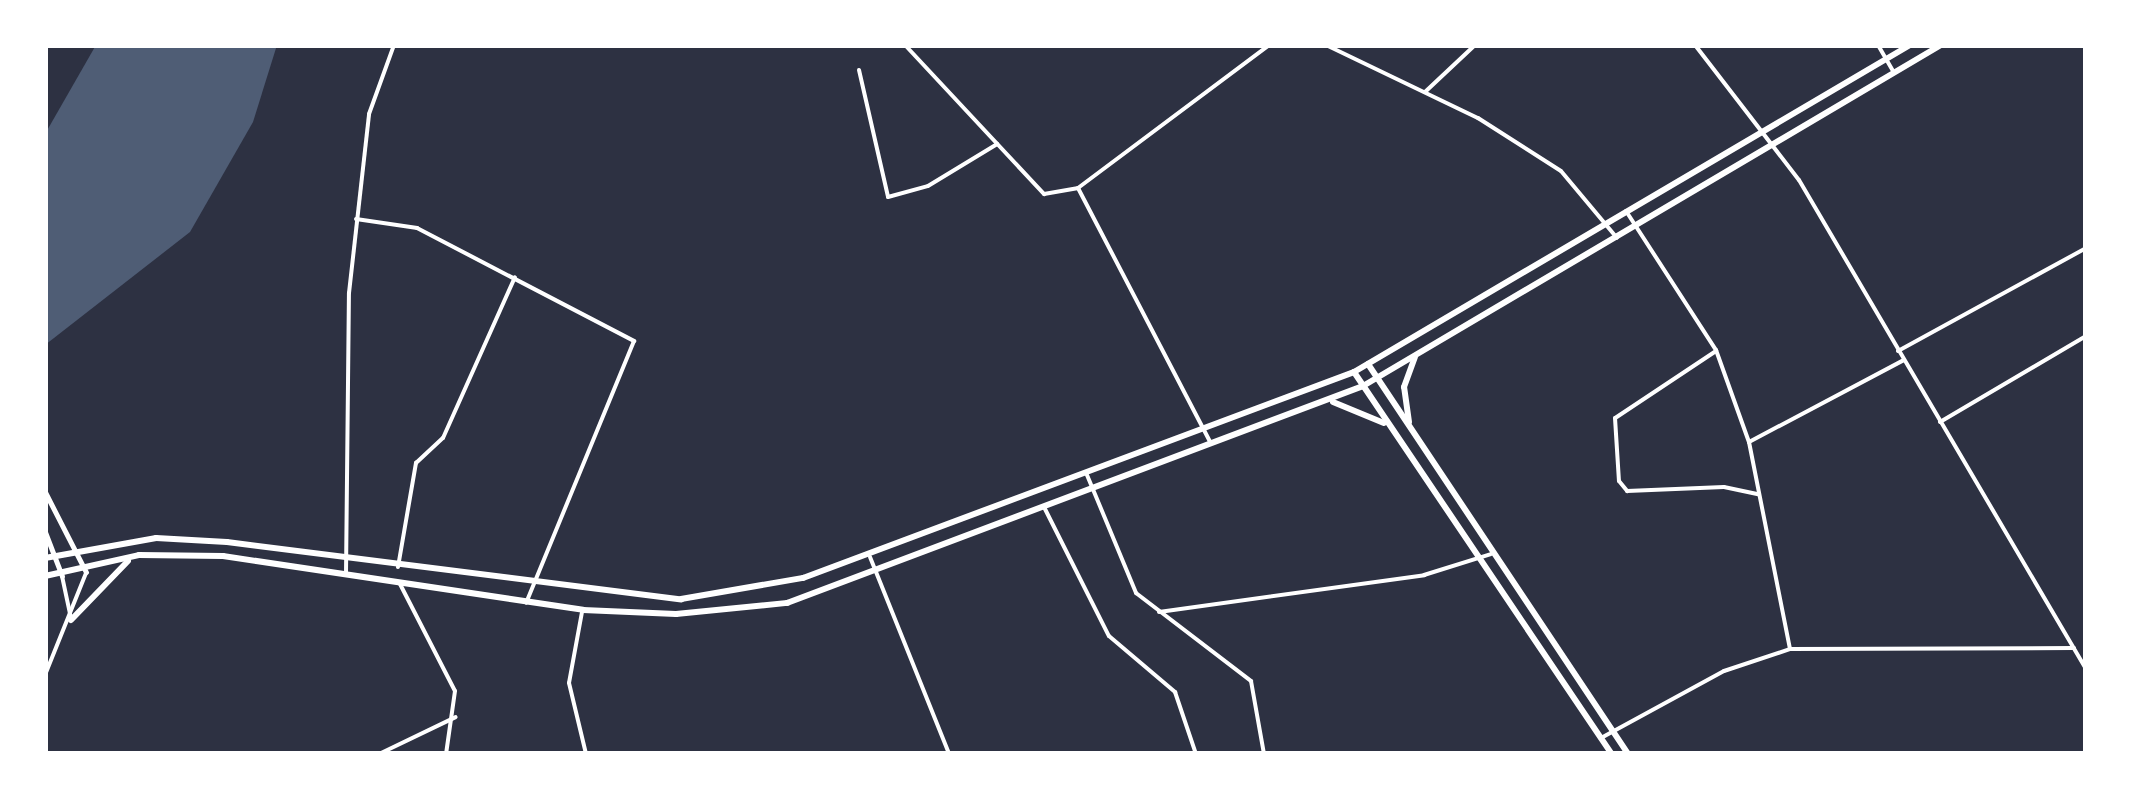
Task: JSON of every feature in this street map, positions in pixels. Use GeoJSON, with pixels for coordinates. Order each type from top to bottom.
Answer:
{"type":"FeatureCollection","features":[{"type":"Feature","properties":{"kind":"highway"},"geometry":{"type":"LineString","coordinates":[[49,556],[156,538],[349,558],[529,585],[681,599],[870,558],[1205,426],[1354,372],[1910,45]]}},
{"type":"Feature","properties":{"kind":"highway"},"geometry":{"type":"LineString","coordinates":[[45,576],[86,572],[139,554],[346,574],[583,610],[736,610],[878,576],[1363,386],[1942,45]]}},
{"type":"Feature","properties":{"kind":"highway"},"geometry":{"type":"LineString","coordinates":[[1413,433],[1404,387],[1415,356]]}},
{"type":"Feature","properties":{"kind":"highway"},"geometry":{"type":"LineString","coordinates":[[1368,364],[1628,754]]}},
{"type":"Feature","properties":{"kind":"highway"},"geometry":{"type":"LineString","coordinates":[[1354,372],[1612,754]]}},
{"type":"Feature","properties":{"kind":"highway"},"geometry":{"type":"LineString","coordinates":[[1327,402],[1374,412],[1399,440]]}},
{"type":"Feature","properties":{"kind":"highway"},"geometry":{"type":"LineString","coordinates":[[70,620],[100,582],[139,554]]}},
{"type":"Feature","properties":{"kind":"street"},"geometry":{"type":"LineString","coordinates":[[346,574],[356,219],[370,114],[394,45]]}},
{"type":"Feature","properties":{"kind":"street"},"geometry":{"type":"LineString","coordinates":[[905,45],[1041,193],[1078,188],[1269,45]]}},
{"type":"Feature","properties":{"kind":"street"},"geometry":{"type":"LineString","coordinates":[[1326,45],[1425,92],[1561,171],[1608,223],[1617,239]]}},
{"type":"Feature","properties":{"kind":"street"},"geometry":{"type":"LineString","coordinates":[[1425,92],[1475,45]]}},
{"type":"Feature","properties":{"kind":"street"},"geometry":{"type":"LineString","coordinates":[[1695,45],[1760,134],[1774,145],[2086,669]]}},
{"type":"Feature","properties":{"kind":"street"},"geometry":{"type":"LineString","coordinates":[[1878,45],[1894,73]]}},
{"type":"Feature","properties":{"kind":"street"},"geometry":{"type":"LineString","coordinates":[[859,70],[888,196],[928,186],[997,144]]}},
{"type":"Feature","properties":{"kind":"street"},"geometry":{"type":"LineString","coordinates":[[1078,188],[1211,444]]}},
{"type":"Feature","properties":{"kind":"street"},"geometry":{"type":"LineString","coordinates":[[1626,212],[1640,225],[1716,350],[1750,442],[1790,649]]}},
{"type":"Feature","properties":{"kind":"street"},"geometry":{"type":"LineString","coordinates":[[356,219],[418,228],[634,341],[529,585],[526,602]]}},
{"type":"Feature","properties":{"kind":"street"},"geometry":{"type":"LineString","coordinates":[[1898,351],[2086,248]]}},
{"type":"Feature","properties":{"kind":"street"},"geometry":{"type":"LineString","coordinates":[[398,567],[416,463],[443,438],[514,276]]}},
{"type":"Feature","properties":{"kind":"street"},"geometry":{"type":"LineString","coordinates":[[1940,422],[2086,336]]}},
{"type":"Feature","properties":{"kind":"street"},"geometry":{"type":"LineString","coordinates":[[1716,350],[1615,418],[1619,482],[1627,492],[1724,486],[1758,494]]}},
{"type":"Feature","properties":{"kind":"street"},"geometry":{"type":"LineString","coordinates":[[1750,442],[1904,360]]}},
{"type":"Feature","properties":{"kind":"street"},"geometry":{"type":"LineString","coordinates":[[1087,474],[1130,582],[1159,612],[1251,680],[1264,754]]}},
{"type":"Feature","properties":{"kind":"street"},"geometry":{"type":"LineString","coordinates":[[45,492],[80,549],[86,572],[45,675]]}},
{"type":"Feature","properties":{"kind":"street"},"geometry":{"type":"LineString","coordinates":[[1046,509],[1109,636],[1175,692],[1196,754]]}},
{"type":"Feature","properties":{"kind":"street"},"geometry":{"type":"LineString","coordinates":[[45,532],[49,556],[62,576],[70,620]]}},
{"type":"Feature","properties":{"kind":"street"},"geometry":{"type":"LineString","coordinates":[[1159,612],[1481,560],[1492,554]]}},
{"type":"Feature","properties":{"kind":"street"},"geometry":{"type":"LineString","coordinates":[[870,558],[949,754]]}},
{"type":"Feature","properties":{"kind":"street"},"geometry":{"type":"LineString","coordinates":[[400,584],[437,648],[457,716],[446,754]]}},
{"type":"Feature","properties":{"kind":"street"},"geometry":{"type":"LineString","coordinates":[[583,610],[570,683],[586,754]]}},
{"type":"Feature","properties":{"kind":"street"},"geometry":{"type":"LineString","coordinates":[[1601,738],[1724,670],[1790,649],[2074,648]]}},
{"type":"Feature","properties":{"kind":"street"},"geometry":{"type":"LineString","coordinates":[[379,754],[457,716]]}},
{"type":"Feature","properties":{"kind":"water"},"geometry":{"type":"Polygon","coordinates":[[[96,45],[277,45],[253,122],[190,232],[45,345],[45,134],[96,45]]]}}]}
